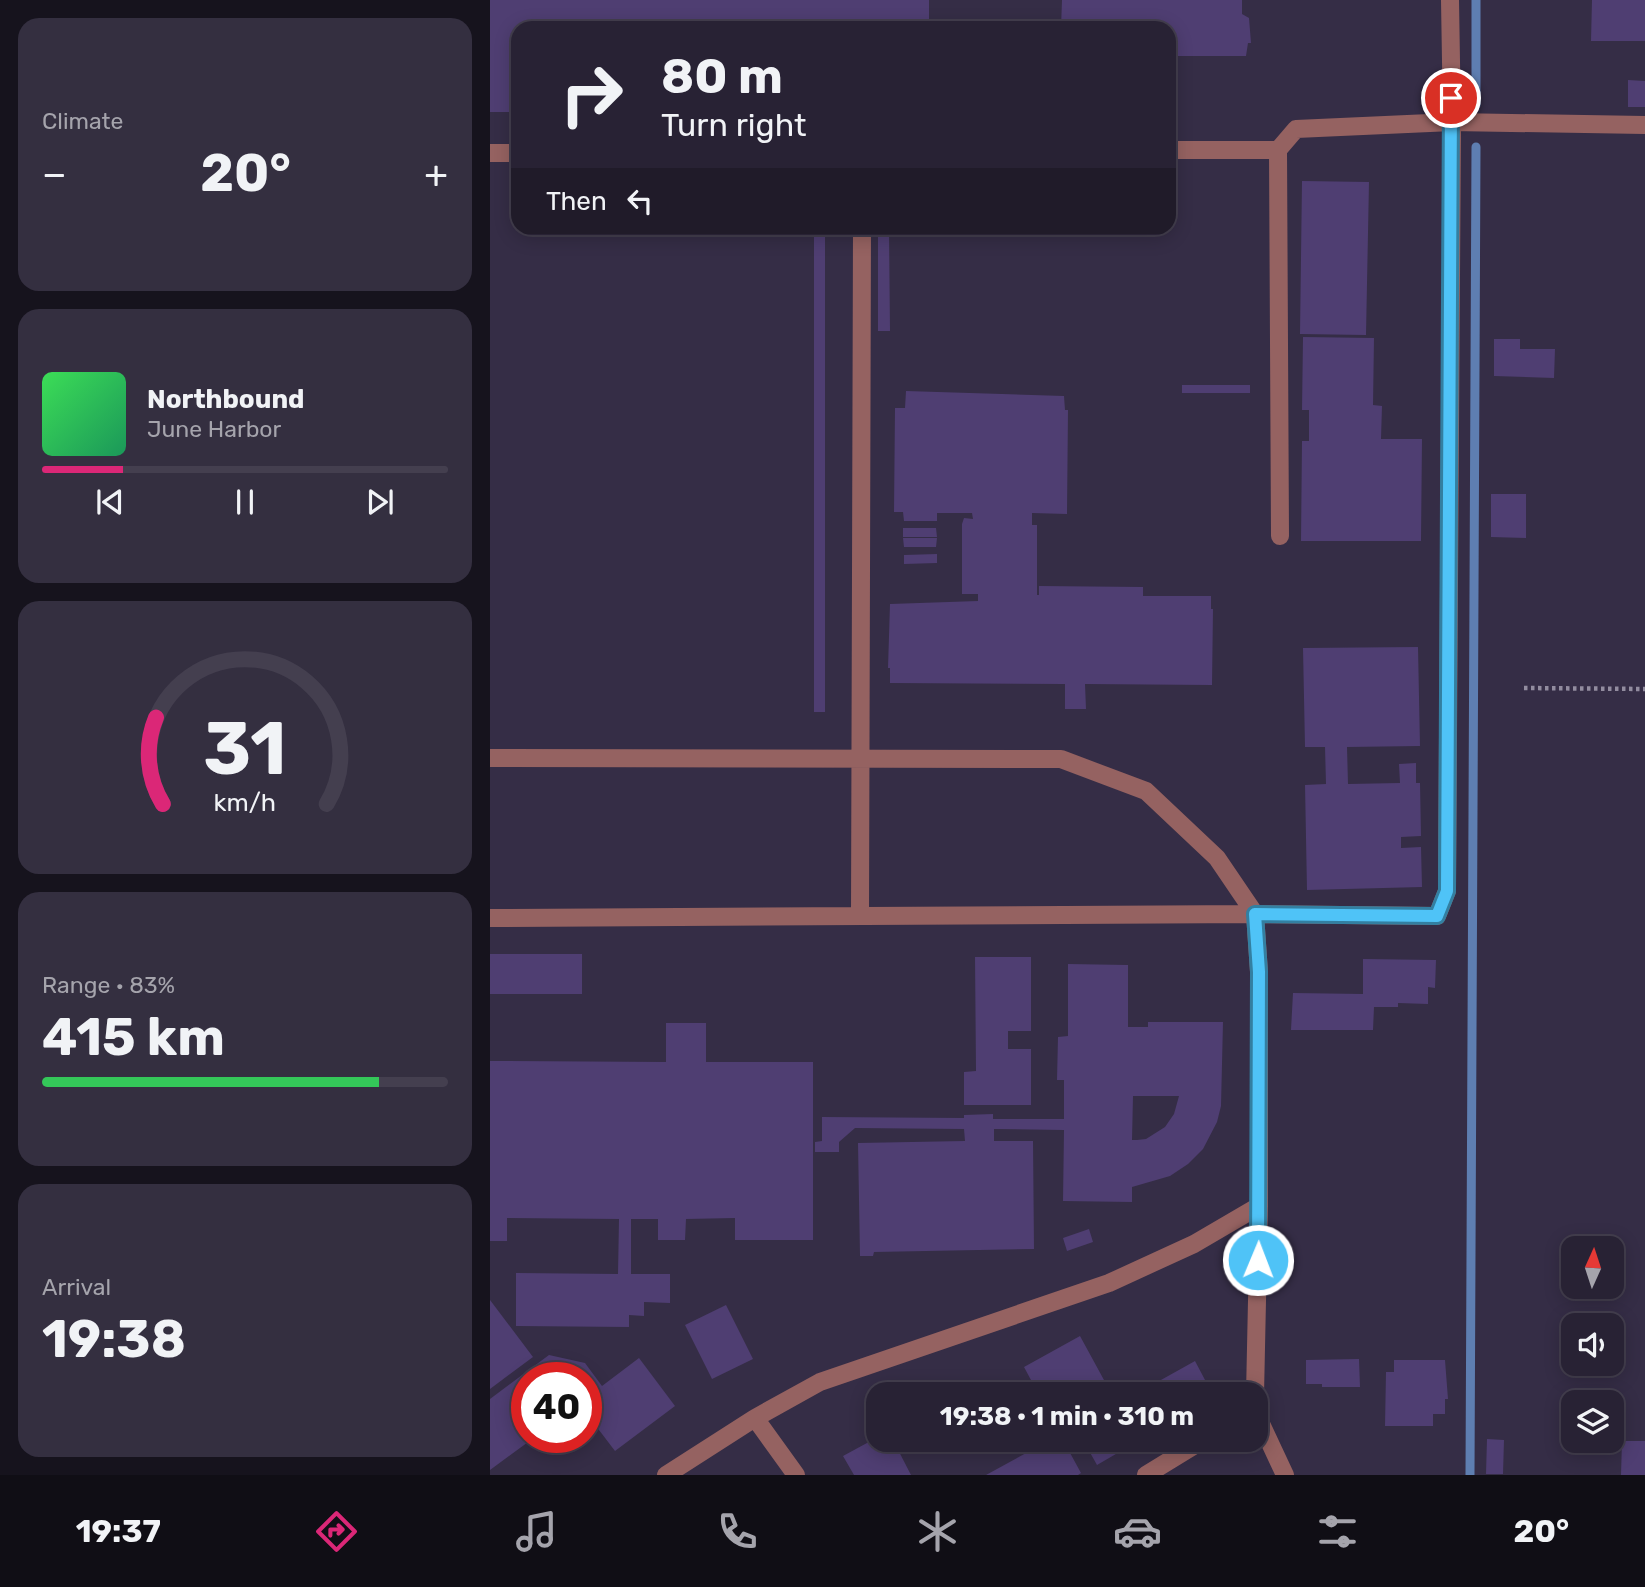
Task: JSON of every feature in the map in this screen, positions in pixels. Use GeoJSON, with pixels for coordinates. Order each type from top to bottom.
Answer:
{"type":"FeatureCollection","features":[{"type":"Feature","properties":{"kind":"street"},"geometry":{"type":"LineString","coordinates":[[490,918],[1255,914],[1437,916],[1447,891],[1452,122],[1450,0]]}},
{"type":"Feature","properties":{"kind":"street"},"geometry":{"type":"LineString","coordinates":[[1280,536],[1278,150],[1296,130],[1452,122],[1645,125]]}},
{"type":"Feature","properties":{"kind":"street"},"geometry":{"type":"LineString","coordinates":[[1176,150],[1278,150]]}},
{"type":"Feature","properties":{"kind":"street"},"geometry":{"type":"LineString","coordinates":[[490,153],[511,153]]}},
{"type":"Feature","properties":{"kind":"street"},"geometry":{"type":"LineString","coordinates":[[860,916],[862,235]]}},
{"type":"Feature","properties":{"kind":"street"},"geometry":{"type":"LineString","coordinates":[[490,758],[1061,759],[1146,792],[1217,858],[1255,914],[1259,972],[1259,1206],[1255,1382]]}},
{"type":"Feature","properties":{"kind":"street"},"geometry":{"type":"LineString","coordinates":[[666,1475],[755,1418],[820,1382],[1109,1283],[1194,1244],[1259,1206]]}},
{"type":"Feature","properties":{"kind":"street"},"geometry":{"type":"LineString","coordinates":[[755,1418],[796,1475]]}},
{"type":"Feature","properties":{"kind":"street"},"geometry":{"type":"LineString","coordinates":[[1268,1439],[1285,1475]]}},
{"type":"Feature","properties":{"kind":"street"},"geometry":{"type":"LineString","coordinates":[[1146,1475],[1183,1452]]}},
{"type":"Feature","properties":{"kind":"path"},"geometry":{"type":"LineString","coordinates":[[1524,688],[1645,689]]}},
{"type":"Feature","properties":{"kind":"building"},"geometry":{"type":"Polygon","coordinates":[[[490,0],[929,0],[929,21],[511,21],[511,112],[490,112],[490,0]]]}},
{"type":"Feature","properties":{"kind":"building"},"geometry":{"type":"Polygon","coordinates":[[[1062,0],[1242,0],[1242,14],[1249,18],[1251,43],[1248,43],[1246,56],[1176,56],[1176,21],[1061,21],[1062,0]]]}},
{"type":"Feature","properties":{"kind":"building"},"geometry":{"type":"Polygon","coordinates":[[[1592,0],[1645,0],[1645,41],[1591,41],[1592,0]]]}},
{"type":"Feature","properties":{"kind":"building"},"geometry":{"type":"Polygon","coordinates":[[[1628,80],[1645,81],[1645,107],[1628,107],[1628,80]]]}},
{"type":"Feature","properties":{"kind":"building"},"geometry":{"type":"Polygon","coordinates":[[[1302,181],[1369,182],[1366,335],[1300,334],[1302,181]]]}},
{"type":"Feature","properties":{"kind":"building"},"geometry":{"type":"Polygon","coordinates":[[[814,235],[825,235],[825,712],[814,712],[814,235]]]}},
{"type":"Feature","properties":{"kind":"building"},"geometry":{"type":"Polygon","coordinates":[[[878,235],[889,235],[890,331],[878,331],[878,235]]]}},
{"type":"Feature","properties":{"kind":"building"},"geometry":{"type":"Polygon","coordinates":[[[1303,337],[1374,338],[1373,405],[1382,406],[1381,439],[1422,439],[1421,541],[1301,541],[1302,441],[1309,441],[1309,410],[1302,410],[1303,337]]]}},
{"type":"Feature","properties":{"kind":"building"},"geometry":{"type":"Polygon","coordinates":[[[1494,339],[1520,339],[1520,349],[1555,349],[1554,378],[1494,376],[1494,339]]]}},
{"type":"Feature","properties":{"kind":"building"},"geometry":{"type":"Polygon","coordinates":[[[1182,385],[1250,385],[1250,393],[1182,393],[1182,385]]]}},
{"type":"Feature","properties":{"kind":"building"},"geometry":{"type":"Polygon","coordinates":[[[906,391],[1064,396],[1065,410],[1068,410],[1067,514],[1032,513],[1032,525],[1037,525],[1037,595],[1039,586],[1143,587],[1143,596],[1211,596],[1212,685],[1085,684],[1086,709],[1065,709],[1065,684],[890,683],[890,604],[978,601],[978,594],[962,594],[962,524],[964,518],[973,519],[972,513],[937,513],[937,521],[904,521],[903,512],[894,512],[895,408],[905,408],[906,391]]]}},
{"type":"Feature","properties":{"kind":"building"},"geometry":{"type":"Polygon","coordinates":[[[1491,494],[1526,494],[1526,538],[1491,537],[1491,494]]]}},
{"type":"Feature","properties":{"kind":"building"},"geometry":{"type":"Polygon","coordinates":[[[903,528],[936,528],[937,537],[903,537],[903,528]]]}},
{"type":"Feature","properties":{"kind":"building"},"geometry":{"type":"Polygon","coordinates":[[[903,538],[937,538],[936,547],[904,547],[903,538]]]}},
{"type":"Feature","properties":{"kind":"building"},"geometry":{"type":"Polygon","coordinates":[[[937,554],[937,563],[904,564],[904,555],[937,554]]]}},
{"type":"Feature","properties":{"kind":"building"},"geometry":{"type":"Polygon","coordinates":[[[1418,647],[1420,746],[1347,747],[1348,784],[1400,783],[1399,764],[1416,763],[1416,783],[1420,783],[1421,836],[1401,837],[1401,848],[1421,847],[1422,887],[1307,890],[1305,785],[1326,784],[1325,747],[1305,747],[1303,648],[1418,647]]]}},
{"type":"Feature","properties":{"kind":"building"},"geometry":{"type":"Polygon","coordinates":[[[490,954],[582,954],[582,994],[490,994],[490,954]]]}},
{"type":"Feature","properties":{"kind":"building"},"geometry":{"type":"Polygon","coordinates":[[[975,957],[1031,957],[1031,1031],[1008,1031],[1008,1049],[1031,1049],[1031,1105],[964,1105],[964,1072],[976,1071],[975,957]]]}},
{"type":"Feature","properties":{"kind":"building"},"geometry":{"type":"Polygon","coordinates":[[[1363,959],[1436,960],[1435,988],[1428,987],[1428,1004],[1398,1003],[1398,1007],[1374,1007],[1373,1030],[1291,1030],[1293,993],[1363,994],[1363,959]]]}},
{"type":"Feature","properties":{"kind":"building"},"geometry":{"type":"Polygon","coordinates":[[[1068,964],[1128,965],[1128,1027],[1148,1027],[1148,1022],[1223,1022],[1221,1106],[1217,1122],[1203,1149],[1188,1164],[1170,1176],[1132,1187],[1132,1202],[1063,1201],[1064,1130],[994,1129],[994,1141],[1033,1141],[1034,1249],[874,1252],[873,1256],[860,1256],[858,1143],[965,1141],[964,1129],[855,1128],[839,1142],[839,1152],[815,1152],[815,1142],[822,1141],[822,1117],[964,1118],[964,1115],[993,1114],[993,1119],[1064,1119],[1064,1080],[1057,1080],[1058,1037],[1068,1036],[1068,964]],[[1133,1096],[1132,1140],[1146,1139],[1165,1127],[1174,1114],[1179,1096],[1133,1096]]]}},
{"type":"Feature","properties":{"kind":"building"},"geometry":{"type":"Polygon","coordinates":[[[666,1023],[706,1023],[706,1062],[813,1062],[813,1240],[735,1240],[735,1218],[686,1219],[685,1240],[658,1240],[658,1219],[631,1219],[631,1274],[670,1274],[670,1303],[644,1302],[644,1316],[629,1315],[629,1327],[516,1326],[516,1273],[618,1274],[619,1219],[507,1218],[507,1241],[490,1241],[490,1061],[666,1062],[666,1023]]]}},
{"type":"Feature","properties":{"kind":"building"},"geometry":{"type":"Polygon","coordinates":[[[1089,1229],[1093,1242],[1067,1251],[1063,1238],[1089,1229]]]}},
{"type":"Feature","properties":{"kind":"building"},"geometry":{"type":"Polygon","coordinates":[[[490,1300],[533,1357],[526,1362],[511,1362],[511,1373],[490,1389],[490,1300]]]}},
{"type":"Feature","properties":{"kind":"building"},"geometry":{"type":"Polygon","coordinates":[[[726,1305],[753,1359],[712,1379],[685,1325],[726,1305]]]}},
{"type":"Feature","properties":{"kind":"building"},"geometry":{"type":"Polygon","coordinates":[[[1080,1336],[1104,1380],[1032,1382],[1024,1367],[1080,1336]]]}},
{"type":"Feature","properties":{"kind":"building"},"geometry":{"type":"Polygon","coordinates":[[[549,1355],[580,1362],[540,1362],[549,1355]]]}},
{"type":"Feature","properties":{"kind":"building"},"geometry":{"type":"Polygon","coordinates":[[[639,1358],[675,1406],[615,1451],[602,1434],[602,1386],[639,1358]]]}},
{"type":"Feature","properties":{"kind":"building"},"geometry":{"type":"Polygon","coordinates":[[[1359,1359],[1360,1387],[1322,1387],[1322,1384],[1306,1384],[1306,1360],[1359,1359]]]}},
{"type":"Feature","properties":{"kind":"building"},"geometry":{"type":"Polygon","coordinates":[[[1394,1360],[1445,1360],[1448,1399],[1445,1399],[1445,1414],[1433,1414],[1433,1426],[1385,1426],[1386,1372],[1394,1372],[1394,1360]]]}},
{"type":"Feature","properties":{"kind":"building"},"geometry":{"type":"Polygon","coordinates":[[[1195,1361],[1206,1382],[1157,1382],[1195,1361]]]}},
{"type":"Feature","properties":{"kind":"building"},"geometry":{"type":"Polygon","coordinates":[[[511,1383],[511,1453],[513,1453],[490,1470],[490,1399],[511,1383]]]}},
{"type":"Feature","properties":{"kind":"building"},"geometry":{"type":"Polygon","coordinates":[[[1487,1439],[1504,1440],[1503,1474],[1486,1474],[1487,1439]]]}},
{"type":"Feature","properties":{"kind":"building"},"geometry":{"type":"Polygon","coordinates":[[[1624,1441],[1645,1441],[1645,1475],[1621,1475],[1624,1441]]]}},
{"type":"Feature","properties":{"kind":"building"},"geometry":{"type":"Polygon","coordinates":[[[866,1444],[866,1452],[899,1452],[911,1475],[854,1475],[843,1456],[866,1444]]]}},
{"type":"Feature","properties":{"kind":"building"},"geometry":{"type":"Polygon","coordinates":[[[1028,1452],[1070,1452],[1081,1473],[1078,1475],[986,1475],[1028,1452]]]}},
{"type":"Feature","properties":{"kind":"building"},"geometry":{"type":"Polygon","coordinates":[[[1090,1452],[1119,1452],[1097,1465],[1090,1452]]]}},
{"type":"Feature","properties":{"kind":"waterway"},"geometry":{"type":"LineString","coordinates":[[1476,0],[1476,105]]}},
{"type":"Feature","properties":{"kind":"waterway"},"geometry":{"type":"LineString","coordinates":[[1470,1475],[1476,147]]}},
{"type":"Feature","properties":{"kind":"route"},"geometry":{"type":"LineString","coordinates":[[1258,1260],[1259,972],[1255,914],[1437,916],[1447,891],[1451,98]]}}]}
